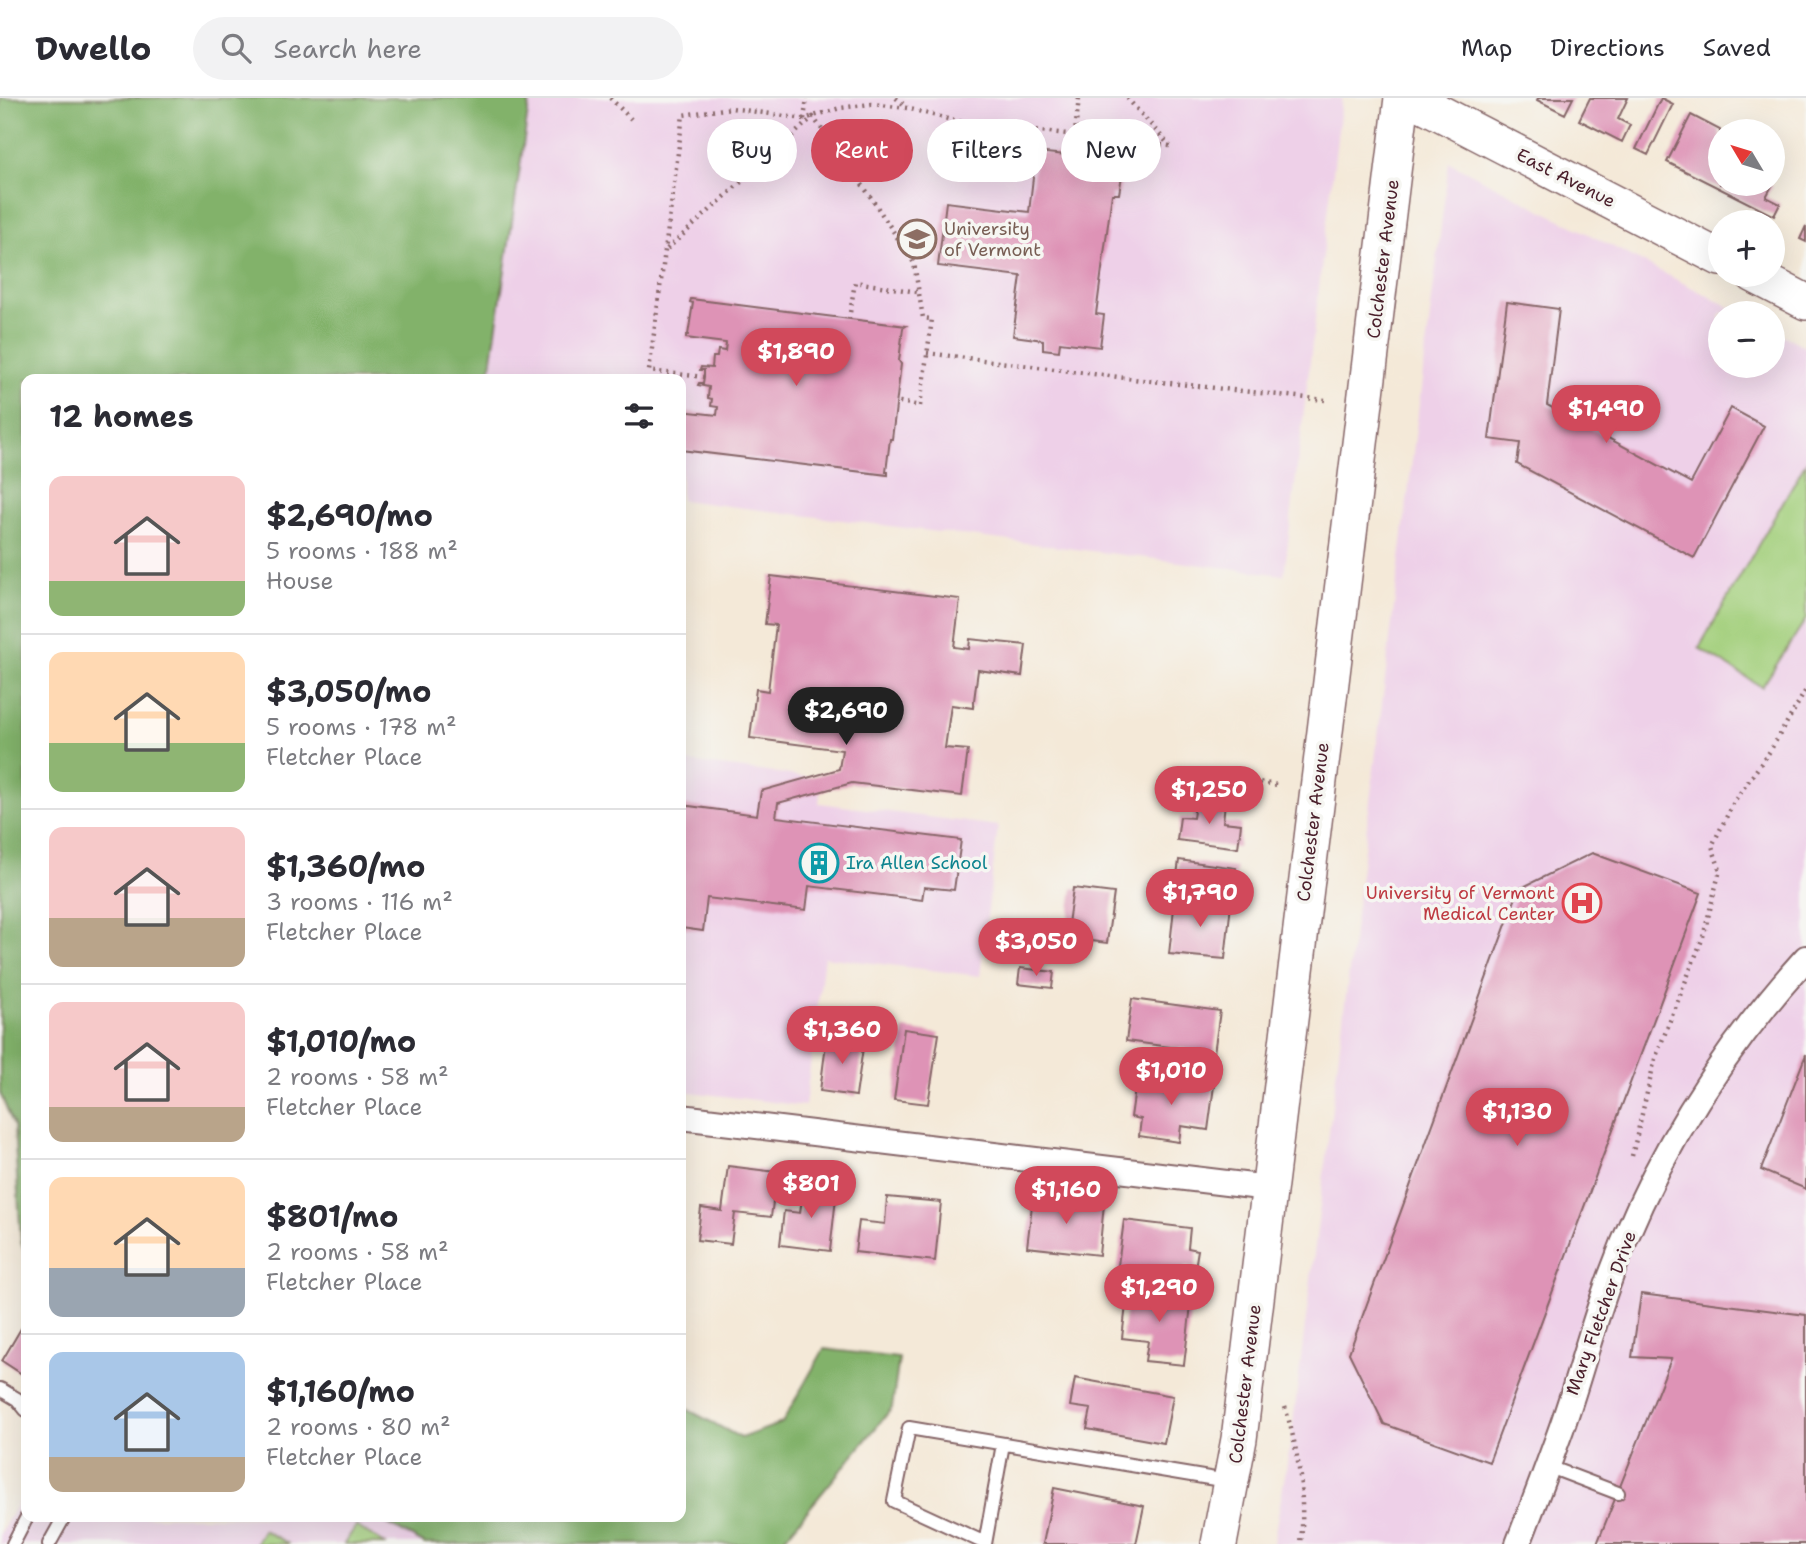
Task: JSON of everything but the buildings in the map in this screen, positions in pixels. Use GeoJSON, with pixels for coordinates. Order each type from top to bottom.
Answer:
{"type":"FeatureCollection","features":[{"type":"Feature","properties":{"kind":"main road","name":"Colchester Avenue"},"geometry":{"type":"LineString","coordinates":[[1219,1544],[1232,1482],[1248,1372],[1268,1188],[1402,98]]}},
{"type":"Feature","properties":{"kind":"main road","name":"East Avenue"},"geometry":{"type":"LineString","coordinates":[[1411,98],[1708,252]]}},
{"type":"Feature","properties":{"kind":"main road"},"geometry":{"type":"LineString","coordinates":[[1777,287],[1806,302]]}},
{"type":"Feature","properties":{"kind":"street","name":"Mary Fletcher Drive"},"geometry":{"type":"LineString","coordinates":[[1518,1544],[1559,1435],[1610,1276],[1649,1187],[1690,1110],[1736,1042],[1806,958]]}},
{"type":"Feature","properties":{"kind":"street"},"geometry":{"type":"LineString","coordinates":[[686,1118],[1268,1188]]}},
{"type":"Feature","properties":{"kind":"lane"},"geometry":{"type":"LineString","coordinates":[[0,1389],[21,1404]]}},
{"type":"Feature","properties":{"kind":"lane"},"geometry":{"type":"LineString","coordinates":[[1003,1444],[985,1543],[894,1501],[909,1428],[1232,1482]]}},
{"type":"Feature","properties":{"kind":"lane"},"geometry":{"type":"LineString","coordinates":[[1547,1466],[1618,1493]]}},
{"type":"Feature","properties":{"kind":"lane"},"geometry":{"type":"LineString","coordinates":[[13,1544],[24,1522]]}},
{"type":"Feature","properties":{"kind":"lane"},"geometry":{"type":"LineString","coordinates":[[49,1544],[61,1522]]}},
{"type":"Feature","properties":{"kind":"path"},"geometry":{"type":"LineString","coordinates":[[610,98],[631,119]]}},
{"type":"Feature","properties":{"kind":"path"},"geometry":{"type":"LineString","coordinates":[[804,119],[807,98]]}},
{"type":"Feature","properties":{"kind":"path"},"geometry":{"type":"LineString","coordinates":[[897,98],[907,108]]}},
{"type":"Feature","properties":{"kind":"path"},"geometry":{"type":"LineString","coordinates":[[1077,119],[1079,98]]}},
{"type":"Feature","properties":{"kind":"path"},"geometry":{"type":"LineString","coordinates":[[1128,98],[1146,119]]}},
{"type":"Feature","properties":{"kind":"path"},"geometry":{"type":"LineString","coordinates":[[676,374],[649,371],[683,115],[732,108],[804,119],[840,108],[872,104],[907,108],[955,121],[1061,133]]}},
{"type":"Feature","properties":{"kind":"path"},"geometry":{"type":"LineString","coordinates":[[666,250],[813,117]]}},
{"type":"Feature","properties":{"kind":"path"},"geometry":{"type":"LineString","coordinates":[[813,117],[864,187],[914,263],[923,318],[932,319],[920,406],[895,401]]}},
{"type":"Feature","properties":{"kind":"path"},"geometry":{"type":"LineString","coordinates":[[1161,136],[1170,146],[1161,145]]}},
{"type":"Feature","properties":{"kind":"path"},"geometry":{"type":"LineString","coordinates":[[849,318],[855,282],[917,292]]}},
{"type":"Feature","properties":{"kind":"path"},"geometry":{"type":"LineString","coordinates":[[927,353],[1325,400]]}},
{"type":"Feature","properties":{"kind":"path"},"geometry":{"type":"LineString","coordinates":[[686,375],[704,377]]}},
{"type":"Feature","properties":{"kind":"path"},"geometry":{"type":"LineString","coordinates":[[1631,1160],[1655,1059],[1703,937],[1720,870],[1712,846],[1735,800],[1770,751],[1806,690]]}},
{"type":"Feature","properties":{"kind":"path"},"geometry":{"type":"LineString","coordinates":[[1198,773],[1278,785]]}},
{"type":"Feature","properties":{"kind":"path"},"geometry":{"type":"LineString","coordinates":[[1285,1407],[1300,1466],[1303,1508],[1301,1544]]}},
{"type":"Feature","properties":{"kind":"shaded area","name":"University of Vermont"},"geometry":{"type":"Polygon","coordinates":[[[528,98],[1342,98],[1284,575],[686,501],[686,374],[490,374],[528,98]]]}},
{"type":"Feature","properties":{"kind":"shaded area","name":"University of Vermont Medical Center"},"geometry":{"type":"Polygon","coordinates":[[[1449,162],[1718,301],[1708,301],[1708,378],[1785,378],[1785,336],[1806,347],[1806,1544],[1273,1544],[1291,1440],[1449,162]]]}},
{"type":"Feature","properties":{"kind":"shaded area"},"geometry":{"type":"Polygon","coordinates":[[[686,762],[822,779],[819,803],[998,826],[980,976],[824,957],[805,1106],[686,1092],[686,762]]]}},
{"type":"Feature","properties":{"kind":"shaded area"},"geometry":{"type":"Polygon","coordinates":[[[21,1497],[21,1522],[384,1522],[425,1544],[0,1544],[0,1534],[21,1497]]]}},
{"type":"Feature","properties":{"kind":"green space"},"geometry":{"type":"Polygon","coordinates":[[[0,98],[530,98],[490,374],[21,374],[21,1242],[14,1126],[0,1093],[0,98]]]}},
{"type":"Feature","properties":{"kind":"green space"},"geometry":{"type":"Polygon","coordinates":[[[1806,462],[1806,619],[1762,687],[1699,648],[1806,462]]]}},
{"type":"Feature","properties":{"kind":"green space"},"geometry":{"type":"Polygon","coordinates":[[[824,1349],[899,1358],[892,1408],[780,1544],[425,1544],[384,1522],[686,1522],[686,1409],[741,1438],[782,1423],[824,1349]]]}},
{"type":"Feature","properties":{"kind":"green space"},"geometry":{"type":"Polygon","coordinates":[[[356,1526],[385,1544],[344,1544],[356,1526]]]}},
{"type":"Feature","properties":{"kind":"green space"},"geometry":{"type":"Polygon","coordinates":[[[263,1530],[289,1544],[255,1544],[263,1530]]]}},
{"type":"Feature","properties":{"kind":"place","name":"University of Vermont"},"geometry":{"type":"Point","coordinates":[917,239]}},
{"type":"Feature","properties":{"kind":"place","name":"Ira Allen School"},"geometry":{"type":"Point","coordinates":[819,863]}},
{"type":"Feature","properties":{"kind":"place","name":"University of Vermont Medical Center"},"geometry":{"type":"Point","coordinates":[1582,903]}}]}
